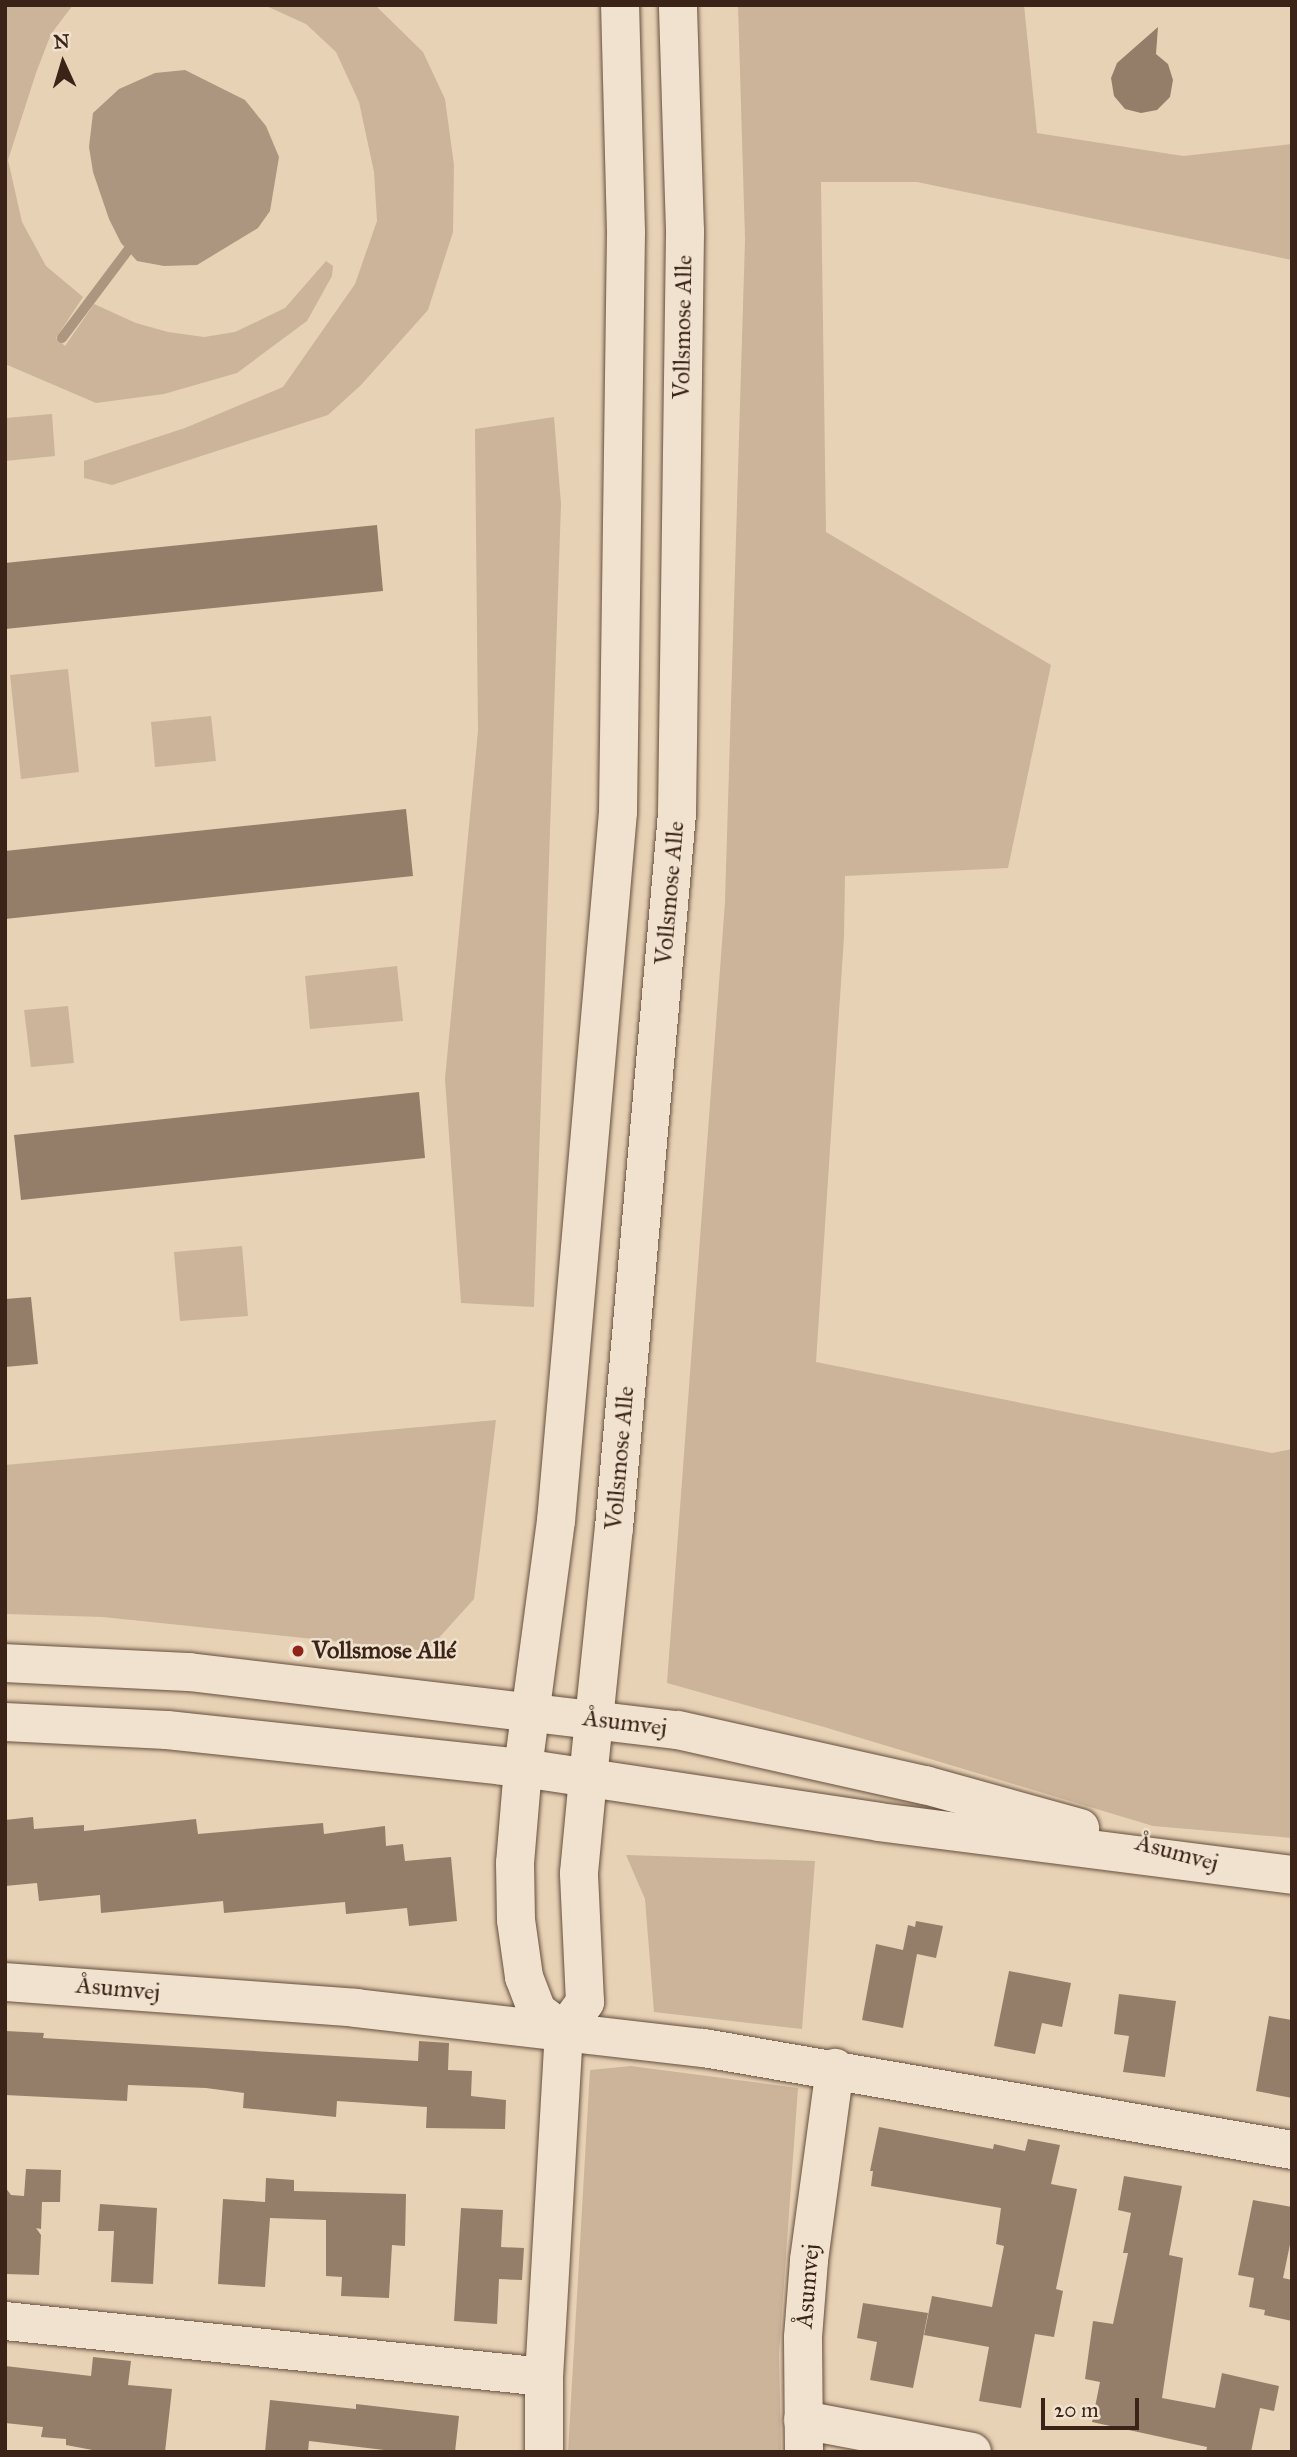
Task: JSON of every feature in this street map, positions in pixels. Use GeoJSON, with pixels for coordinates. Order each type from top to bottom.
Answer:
{"type":"FeatureCollection","features":[{"type":"Feature","properties":{"kind":"street"},"geometry":{"type":"LineString","coordinates":[[564,2031],[537,2011],[524,1977],[516,1920],[515,1863],[523,1768],[556,1521],[618,812],[626,232],[620,5]]}},
{"type":"Feature","properties":{"kind":"street","name":"Vollsmose Alle"},"geometry":{"type":"LineString","coordinates":[[588,1778],[677,814],[685,231],[678,5]]}},
{"type":"Feature","properties":{"kind":"street","name":"Åsumvej"},"geometry":{"type":"LineString","coordinates":[[5,1663],[189,1672],[678,1730],[880,1775],[1231,1867]]}},
{"type":"Feature","properties":{"kind":"street","name":"Åsumvej"},"geometry":{"type":"LineString","coordinates":[[5,1722],[167,1730],[523,1768],[879,1822],[1292,1875]]}},
{"type":"Feature","properties":{"kind":"street"},"geometry":{"type":"LineString","coordinates":[[544,2452],[544,2377],[564,2031],[585,2002],[579,1873],[588,1778]]}},
{"type":"Feature","properties":{"kind":"street","name":"Åsumvej"},"geometry":{"type":"LineString","coordinates":[[5,1982],[356,2008],[704,2048],[835,2068],[1292,2150]]}},
{"type":"Feature","properties":{"kind":"street","name":"Åsumvej"},"geometry":{"type":"LineString","coordinates":[[835,2068],[809,2260],[803,2337],[804,2436],[972,2452]]}},
{"type":"Feature","properties":{"kind":"street"},"geometry":{"type":"LineString","coordinates":[[5,2321],[544,2377]]}},
{"type":"Feature","properties":{"kind":"shaded area"},"geometry":{"type":"Polygon","coordinates":[[[5,5],[73,5],[51,34],[8,160],[22,222],[46,266],[83,297],[56,338],[65,346],[94,304],[136,323],[168,332],[204,337],[235,332],[285,308],[326,261],[333,266],[332,276],[307,321],[237,373],[164,394],[96,403],[5,364],[5,5]]]}},
{"type":"Feature","properties":{"kind":"shaded area"},"geometry":{"type":"Polygon","coordinates":[[[264,5],[375,5],[423,52],[445,99],[454,165],[453,232],[428,310],[361,385],[328,415],[112,485],[84,478],[84,461],[185,428],[283,387],[355,284],[377,221],[374,172],[359,102],[336,52],[306,24],[264,5]]]}},
{"type":"Feature","properties":{"kind":"shaded area"},"geometry":{"type":"Polygon","coordinates":[[[738,5],[1024,5],[1037,133],[1183,156],[1292,144],[1292,260],[917,182],[821,182],[826,532],[1051,665],[1008,868],[845,876],[844,937],[816,1362],[1272,1453],[1292,1449],[1292,1838],[1153,1826],[824,1727],[667,1683],[725,902],[745,239],[738,5]]]}},
{"type":"Feature","properties":{"kind":"shaded area"},"geometry":{"type":"Polygon","coordinates":[[[185,70],[245,100],[266,126],[279,157],[270,211],[258,228],[197,265],[164,266],[137,261],[121,243],[109,219],[93,172],[89,147],[93,113],[119,89],[155,73],[185,70]]]}},
{"type":"Feature","properties":{"kind":"shaded area"},"geometry":{"type":"Polygon","coordinates":[[[52,414],[55,456],[5,461],[5,418],[52,414]]]}},
{"type":"Feature","properties":{"kind":"shaded area"},"geometry":{"type":"Polygon","coordinates":[[[554,417],[561,504],[534,1307],[461,1303],[445,1079],[478,731],[475,429],[554,417]]]}},
{"type":"Feature","properties":{"kind":"shaded area"},"geometry":{"type":"Polygon","coordinates":[[[68,669],[79,772],[21,779],[10,675],[68,669]]]}},
{"type":"Feature","properties":{"kind":"shaded area"},"geometry":{"type":"Polygon","coordinates":[[[211,716],[216,761],[155,767],[151,722],[211,716]]]}},
{"type":"Feature","properties":{"kind":"shaded area"},"geometry":{"type":"Polygon","coordinates":[[[397,966],[403,1021],[310,1029],[305,976],[397,966]]]}},
{"type":"Feature","properties":{"kind":"shaded area"},"geometry":{"type":"Polygon","coordinates":[[[68,1006],[74,1063],[31,1067],[24,1010],[68,1006]]]}},
{"type":"Feature","properties":{"kind":"shaded area"},"geometry":{"type":"Polygon","coordinates":[[[242,1246],[248,1316],[180,1321],[174,1252],[242,1246]]]}},
{"type":"Feature","properties":{"kind":"shaded area"},"geometry":{"type":"Polygon","coordinates":[[[496,1420],[474,1599],[427,1651],[103,1617],[5,1614],[5,1465],[496,1420]]]}},
{"type":"Feature","properties":{"kind":"shaded area"},"geometry":{"type":"Polygon","coordinates":[[[626,1855],[815,1861],[802,2029],[654,2012],[645,1899],[626,1855]]]}},
{"type":"Feature","properties":{"kind":"shaded area"},"geometry":{"type":"Polygon","coordinates":[[[631,2066],[798,2088],[779,2353],[781,2452],[568,2452],[590,2070],[631,2066]]]}},
{"type":"Feature","properties":{"kind":"building"},"geometry":{"type":"Polygon","coordinates":[[[1158,27],[1156,54],[1168,64],[1173,80],[1170,97],[1157,110],[1141,113],[1125,109],[1114,96],[1111,78],[1117,63],[1158,27]]]}},
{"type":"Feature","properties":{"kind":"building"},"geometry":{"type":"Polygon","coordinates":[[[377,525],[383,591],[5,629],[5,563],[377,525]]]}},
{"type":"Feature","properties":{"kind":"building"},"geometry":{"type":"Polygon","coordinates":[[[406,809],[413,876],[5,919],[5,851],[406,809]]]}},
{"type":"Feature","properties":{"kind":"building"},"geometry":{"type":"Polygon","coordinates":[[[419,1092],[425,1158],[21,1200],[14,1135],[419,1092]]]}},
{"type":"Feature","properties":{"kind":"building"},"geometry":{"type":"Polygon","coordinates":[[[31,1297],[38,1364],[5,1367],[5,1299],[31,1297]]]}},
{"type":"Feature","properties":{"kind":"building"},"geometry":{"type":"Polygon","coordinates":[[[33,1817],[34,1829],[84,1825],[84,1831],[196,1819],[198,1834],[323,1823],[324,1834],[385,1826],[386,1846],[403,1844],[405,1861],[451,1857],[457,1921],[409,1926],[407,1908],[346,1914],[345,1902],[224,1913],[223,1901],[101,1913],[100,1895],[39,1901],[37,1883],[5,1886],[5,1820],[33,1817]]]}},
{"type":"Feature","properties":{"kind":"building"},"geometry":{"type":"Polygon","coordinates":[[[916,1921],[943,1926],[936,1958],[917,1954],[903,2028],[862,2020],[876,1944],[903,1950],[908,1925],[915,1927],[916,1921]]]}},
{"type":"Feature","properties":{"kind":"building"},"geometry":{"type":"Polygon","coordinates":[[[1009,1971],[1071,1983],[1062,2027],[1042,2023],[1035,2054],[994,2046],[1009,1971]]]}},
{"type":"Feature","properties":{"kind":"building"},"geometry":{"type":"Polygon","coordinates":[[[1119,1994],[1176,2001],[1165,2077],[1123,2072],[1129,2036],[1114,2034],[1119,1994]]]}},
{"type":"Feature","properties":{"kind":"building"},"geometry":{"type":"Polygon","coordinates":[[[1269,2016],[1292,2020],[1292,2098],[1256,2091],[1269,2016]]]}},
{"type":"Feature","properties":{"kind":"building"},"geometry":{"type":"Polygon","coordinates":[[[6,2031],[44,2033],[43,2038],[418,2061],[419,2041],[449,2043],[448,2070],[472,2071],[471,2096],[506,2100],[505,2129],[426,2128],[427,2107],[337,2101],[336,2117],[243,2108],[244,2093],[206,2088],[128,2085],[127,2101],[5,2095],[6,2031]]]}},
{"type":"Feature","properties":{"kind":"building"},"geometry":{"type":"Polygon","coordinates":[[[879,2127],[993,2149],[994,2144],[1025,2151],[1028,2139],[1060,2145],[1051,2184],[1077,2189],[1056,2289],[1063,2291],[1054,2337],[1035,2334],[1021,2408],[979,2401],[989,2347],[924,2335],[932,2296],[992,2307],[1004,2246],[996,2244],[1001,2208],[871,2186],[873,2171],[870,2171],[879,2127]]]}},
{"type":"Feature","properties":{"kind":"building"},"geometry":{"type":"Polygon","coordinates":[[[26,2169],[61,2170],[60,2202],[42,2202],[41,2229],[36,2228],[41,2235],[39,2275],[5,2274],[5,2187],[11,2195],[24,2196],[26,2169]]]}},
{"type":"Feature","properties":{"kind":"building"},"geometry":{"type":"Polygon","coordinates":[[[1124,2176],[1182,2186],[1169,2255],[1183,2258],[1162,2398],[1215,2408],[1222,2373],[1279,2386],[1274,2411],[1260,2408],[1251,2452],[1206,2452],[1207,2447],[1092,2422],[1100,2382],[1085,2379],[1093,2321],[1113,2324],[1128,2253],[1123,2253],[1131,2213],[1118,2210],[1124,2176]]]}},
{"type":"Feature","properties":{"kind":"building"},"geometry":{"type":"Polygon","coordinates":[[[266,2178],[294,2180],[294,2191],[406,2194],[405,2246],[392,2245],[389,2298],[341,2296],[342,2277],[326,2276],[326,2220],[270,2218],[265,2287],[218,2284],[223,2199],[265,2202],[266,2178]]]}},
{"type":"Feature","properties":{"kind":"building"},"geometry":{"type":"Polygon","coordinates":[[[1253,2200],[1292,2207],[1292,2235],[1283,2278],[1292,2280],[1292,2321],[1264,2315],[1265,2310],[1249,2307],[1254,2278],[1238,2275],[1253,2200]]]}},
{"type":"Feature","properties":{"kind":"building"},"geometry":{"type":"Polygon","coordinates":[[[100,2204],[157,2208],[153,2284],[111,2282],[114,2231],[98,2231],[100,2204]]]}},
{"type":"Feature","properties":{"kind":"building"},"geometry":{"type":"Polygon","coordinates":[[[461,2208],[503,2210],[501,2247],[524,2248],[522,2280],[499,2279],[497,2324],[454,2321],[461,2208]]]}},
{"type":"Feature","properties":{"kind":"building"},"geometry":{"type":"Polygon","coordinates":[[[863,2303],[928,2313],[913,2388],[870,2380],[877,2342],[857,2338],[863,2303]]]}},
{"type":"Feature","properties":{"kind":"building"},"geometry":{"type":"Polygon","coordinates":[[[93,2357],[131,2361],[128,2385],[172,2389],[165,2452],[103,2452],[66,2445],[66,2439],[41,2437],[43,2427],[5,2423],[5,2366],[91,2376],[93,2357]]]}},
{"type":"Feature","properties":{"kind":"building"},"geometry":{"type":"Polygon","coordinates":[[[270,2400],[356,2409],[356,2404],[459,2416],[455,2452],[401,2452],[309,2441],[308,2452],[265,2452],[270,2400]]]}},
{"type":"Feature","properties":{"kind":"waterway"},"geometry":{"type":"LineString","coordinates":[[62,338],[128,250]]}},
{"type":"Feature","properties":{"kind":"place","name":"Vollsmose Allé"},"geometry":{"type":"Point","coordinates":[298,1651]}}]}
